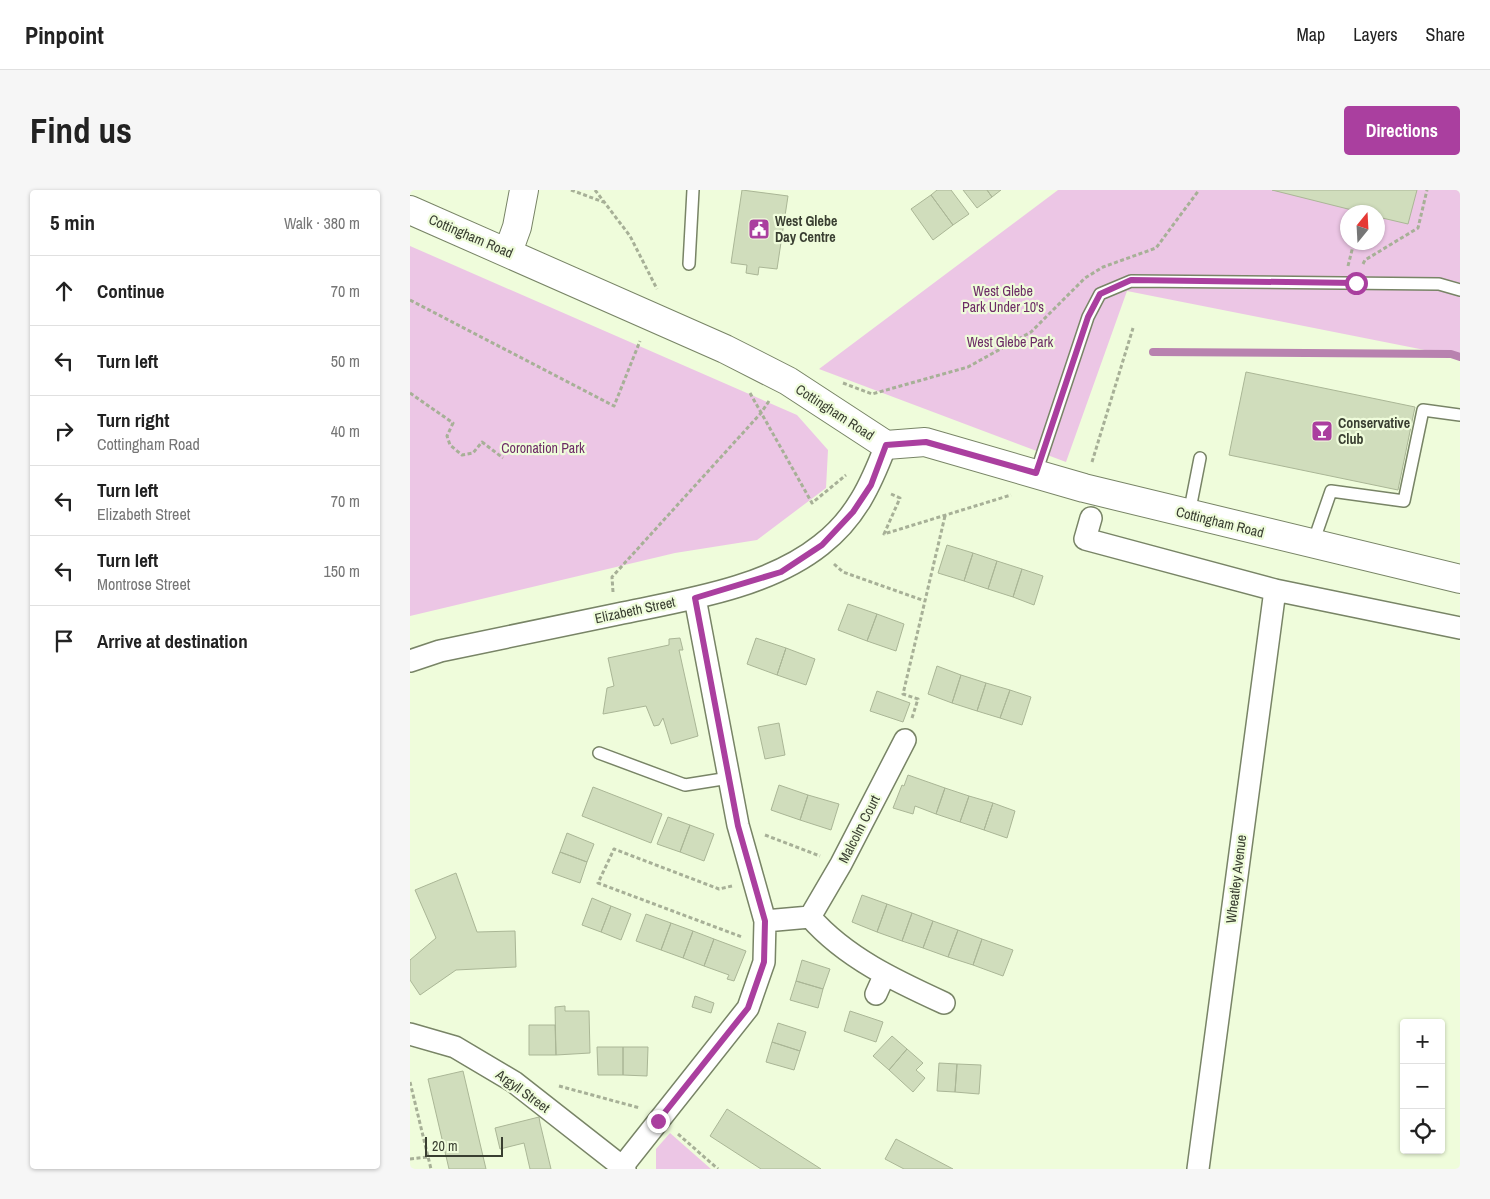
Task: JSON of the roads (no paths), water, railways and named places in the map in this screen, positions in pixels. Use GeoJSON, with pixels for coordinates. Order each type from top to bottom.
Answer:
{"type":"FeatureCollection","features":[{"type":"Feature","properties":{"kind":"street"},"geometry":{"type":"LineString","coordinates":[[508,252],[517,227],[524,190]]}},
{"type":"Feature","properties":{"kind":"street","name":"Cottingham Road"},"geometry":{"type":"LineString","coordinates":[[410,210],[725,348],[782,378],[886,445],[926,442],[1084,488],[1312,545],[1460,579]]}},
{"type":"Feature","properties":{"kind":"street","name":"Elizabeth Street"},"geometry":{"type":"LineString","coordinates":[[410,661],[440,651],[695,598],[781,572],[816,549],[853,512],[871,485],[886,445]]}},
{"type":"Feature","properties":{"kind":"street"},"geometry":{"type":"LineString","coordinates":[[1091,518],[1085,538],[1274,590],[1460,628]]}},
{"type":"Feature","properties":{"kind":"street","name":"Wheatley Avenue"},"geometry":{"type":"LineString","coordinates":[[1198,1169],[1274,590]]}},
{"type":"Feature","properties":{"kind":"street"},"geometry":{"type":"LineString","coordinates":[[623,1168],[748,1008],[764,962],[765,921],[738,826],[695,598]]}},
{"type":"Feature","properties":{"kind":"street","name":"Malcolm Court"},"geometry":{"type":"LineString","coordinates":[[810,917],[841,864],[905,740]]}},
{"type":"Feature","properties":{"kind":"street"},"geometry":{"type":"LineString","coordinates":[[765,921],[810,917],[825,934],[880,985],[944,1003]]}},
{"type":"Feature","properties":{"kind":"street","name":"Argyll Street"},"geometry":{"type":"LineString","coordinates":[[410,1034],[455,1047],[514,1082],[623,1168]]}},
{"type":"Feature","properties":{"kind":"lane"},"geometry":{"type":"LineString","coordinates":[[689,264],[694,190]]}},
{"type":"Feature","properties":{"kind":"lane"},"geometry":{"type":"LineString","coordinates":[[1036,473],[1088,317],[1100,294],[1131,280],[1439,284],[1460,290]]}},
{"type":"Feature","properties":{"kind":"lane"},"geometry":{"type":"LineString","coordinates":[[1312,545],[1330,491],[1404,501],[1423,410],[1460,415]]}},
{"type":"Feature","properties":{"kind":"lane"},"geometry":{"type":"LineString","coordinates":[[1189,514],[1200,458]]}},
{"type":"Feature","properties":{"kind":"lane"},"geometry":{"type":"LineString","coordinates":[[599,753],[685,785],[729,778]]}},
{"type":"Feature","properties":{"kind":"waterway"},"geometry":{"type":"LineString","coordinates":[[1153,352],[1451,354],[1460,357]]}},
{"type":"Feature","properties":{"kind":"place","name":"West Glebe Day Centre"},"geometry":{"type":"Point","coordinates":[759,229]}},
{"type":"Feature","properties":{"kind":"place","name":"Conservative Club"},"geometry":{"type":"Point","coordinates":[1322,431]}},
{"type":"Feature","properties":{"kind":"park label","name":"West Glebe Park Under 10's"},"geometry":{"type":"Point","coordinates":[1003,299]}},
{"type":"Feature","properties":{"kind":"park label","name":"West Glebe Park"},"geometry":{"type":"Point","coordinates":[1010,342]}},
{"type":"Feature","properties":{"kind":"park label","name":"Coronation Park"},"geometry":{"type":"Point","coordinates":[543,448]}}]}
